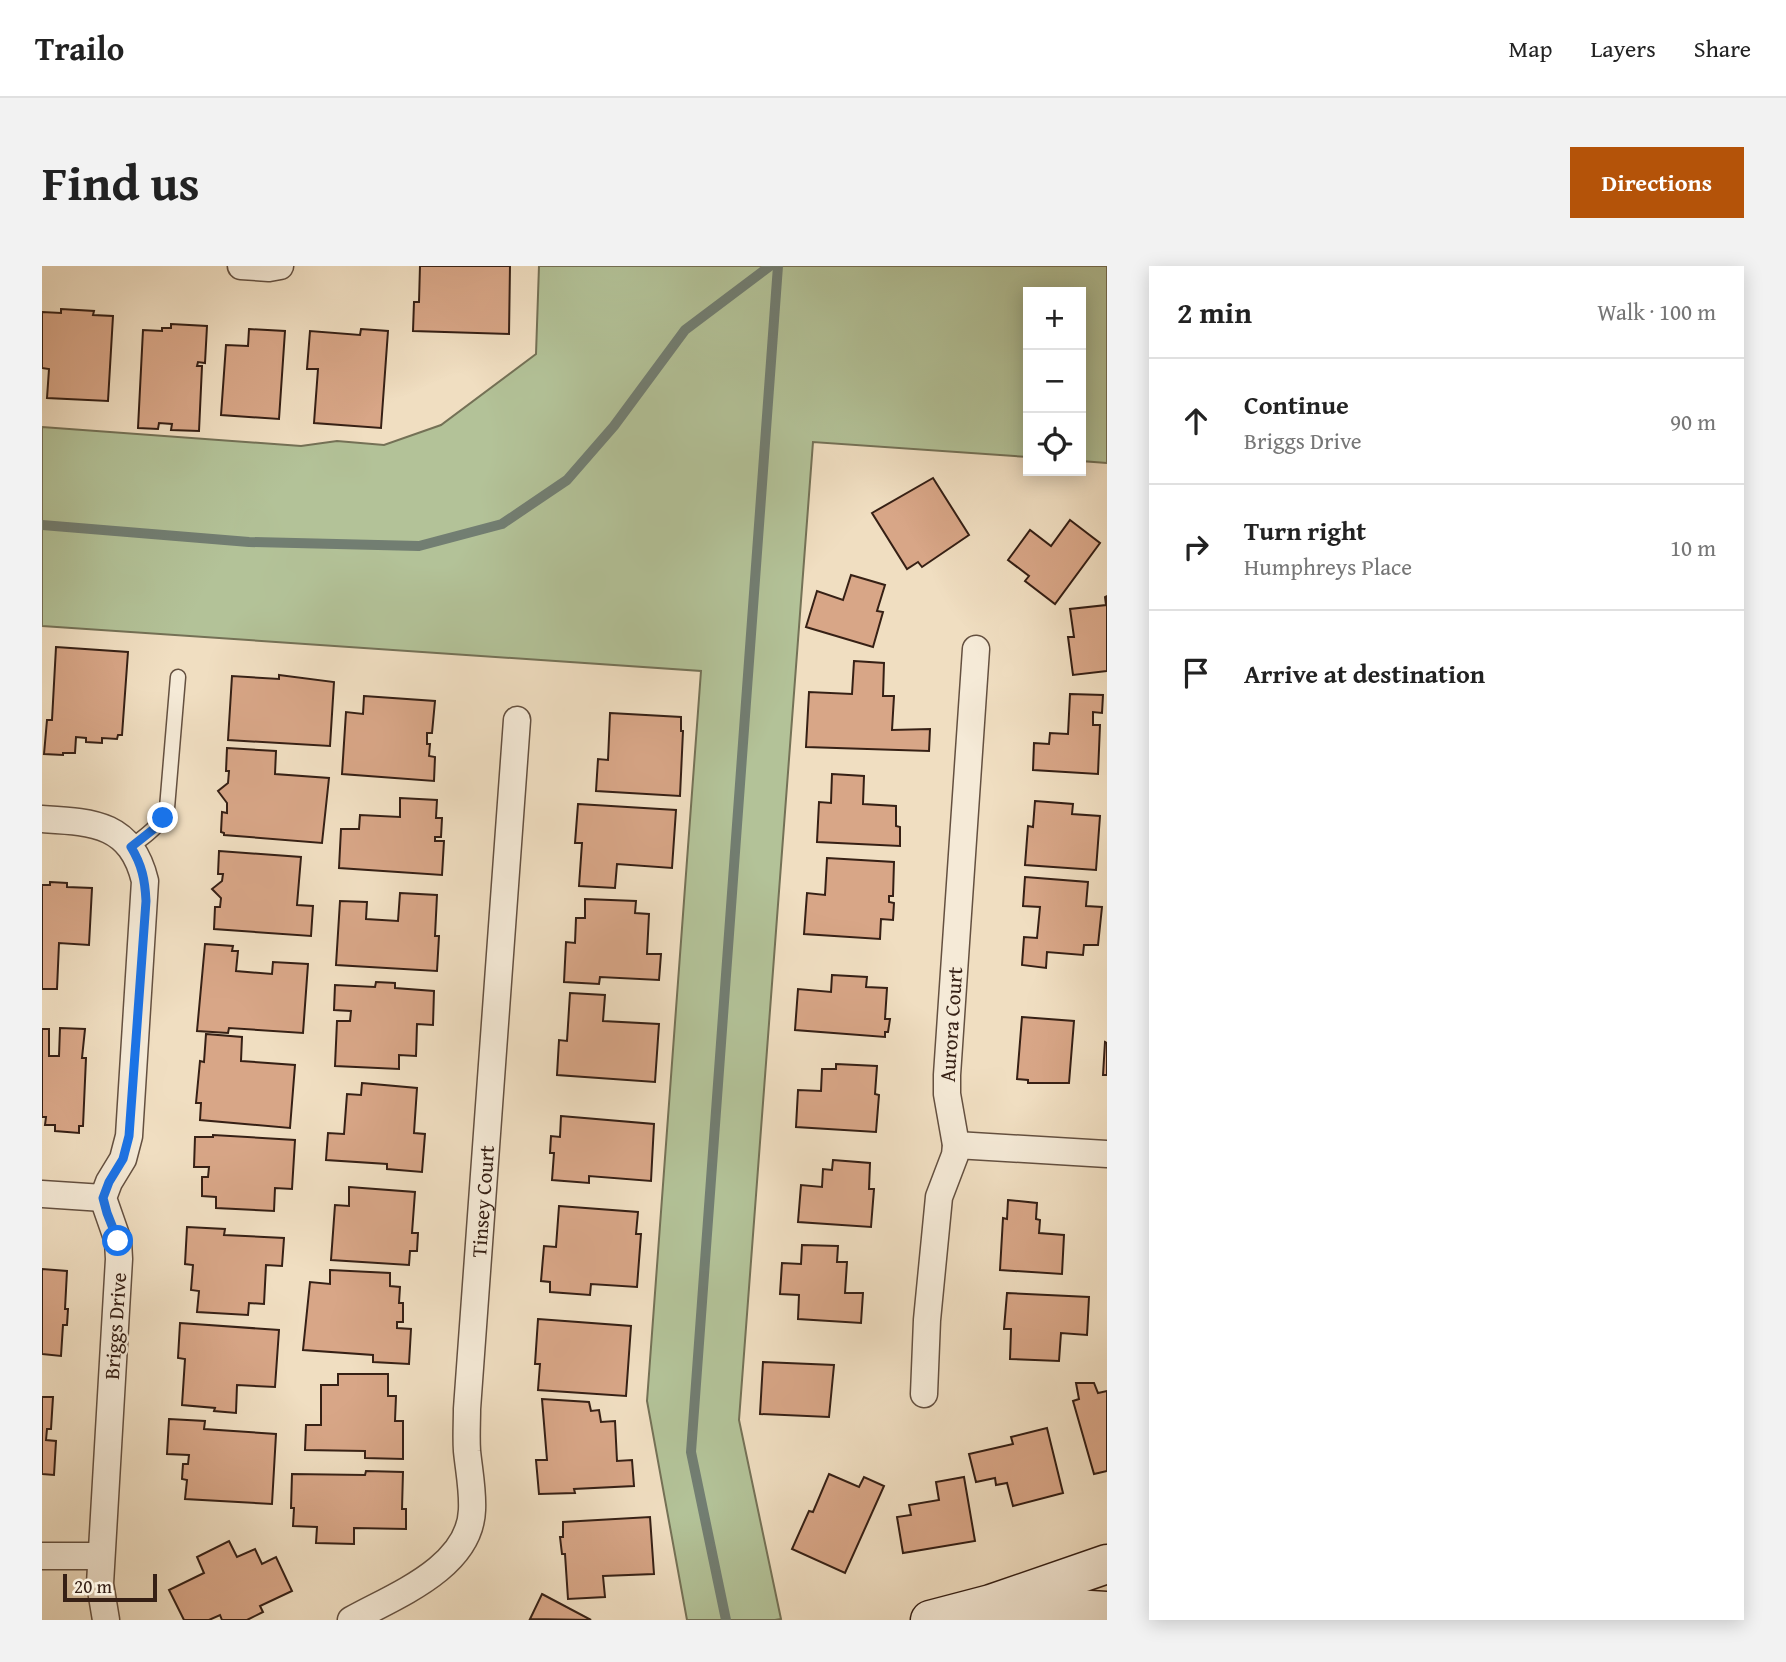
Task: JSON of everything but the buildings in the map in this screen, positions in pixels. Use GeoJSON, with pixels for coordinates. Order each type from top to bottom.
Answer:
{"type":"FeatureCollection","features":[{"type":"Feature","properties":{"kind":"main road"},"geometry":{"type":"LineString","coordinates":[[930,1620],[991,1604],[1107,1564]]}},
{"type":"Feature","properties":{"kind":"main road"},"geometry":{"type":"LineString","coordinates":[[991,1604],[1107,1611]]}},
{"type":"Feature","properties":{"kind":"street"},"geometry":{"type":"LineString","coordinates":[[241,266],[281,266]]}},
{"type":"Feature","properties":{"kind":"street","name":"Aurora Court"},"geometry":{"type":"LineString","coordinates":[[924,1394],[927,1320],[939,1197],[956,1145],[947,1094],[947,1064],[976,649]]}},
{"type":"Feature","properties":{"kind":"street","name":"Tinsey Court"},"geometry":{"type":"LineString","coordinates":[[351,1620],[430,1577],[450,1560],[464,1540],[472,1513],[467,1409],[517,720]]}},
{"type":"Feature","properties":{"kind":"street"},"geometry":{"type":"LineString","coordinates":[[42,819],[95,824],[122,837],[141,863],[146,901],[129,1136],[123,1159],[103,1198],[42,1194]]}},
{"type":"Feature","properties":{"kind":"street"},"geometry":{"type":"LineString","coordinates":[[956,1145],[1107,1154]]}},
{"type":"Feature","properties":{"kind":"street","name":"Briggs Drive"},"geometry":{"type":"LineString","coordinates":[[103,1198],[118,1241],[119,1259],[101,1556],[100,1584],[106,1620]]}},
{"type":"Feature","properties":{"kind":"street"},"geometry":{"type":"LineString","coordinates":[[42,1556],[101,1556]]}},
{"type":"Feature","properties":{"kind":"lane"},"geometry":{"type":"LineString","coordinates":[[131,847],[155,828],[167,808],[178,677]]}},
{"type":"Feature","properties":{"kind":"green space"},"geometry":{"type":"Polygon","coordinates":[[[539,266],[1107,266],[1107,463],[1086,461],[1086,287],[1023,287],[1023,457],[813,442],[739,1420],[781,1619],[687,1620],[647,1401],[701,671],[42,626],[42,427],[301,446],[337,441],[384,445],[441,425],[536,354],[539,266]]]}},
{"type":"Feature","properties":{"kind":"waterway"},"geometry":{"type":"LineString","coordinates":[[42,525],[249,542],[419,546],[502,524],[567,480],[614,426],[685,330],[770,266]]}},
{"type":"Feature","properties":{"kind":"waterway"},"geometry":{"type":"LineString","coordinates":[[726,1620],[691,1452],[778,266]]}},
{"type":"Feature","properties":{"kind":"route"},"geometry":{"type":"LineString","coordinates":[[118,1241],[103,1198],[123,1159],[129,1136],[146,901],[141,863],[131,847],[163,818]]}}]}
